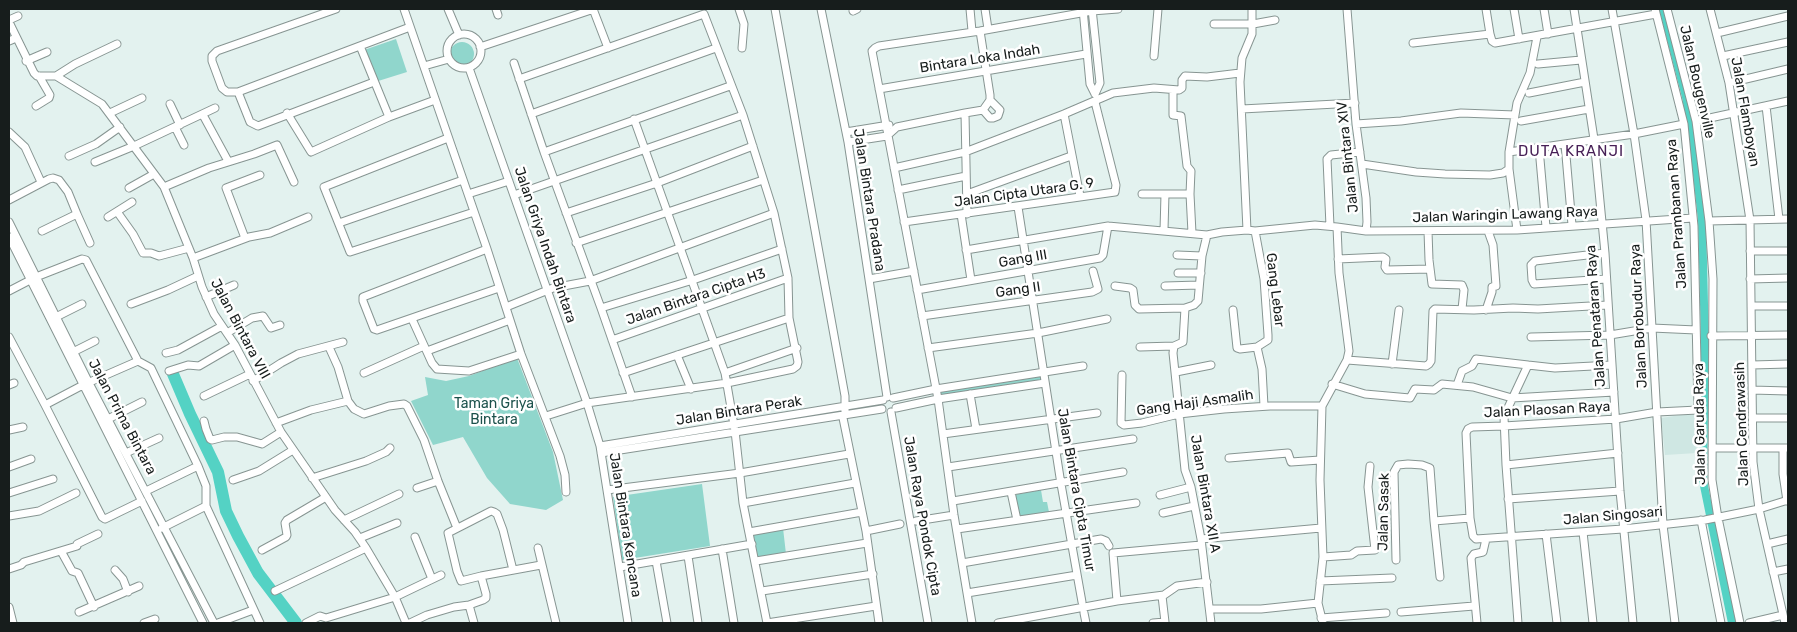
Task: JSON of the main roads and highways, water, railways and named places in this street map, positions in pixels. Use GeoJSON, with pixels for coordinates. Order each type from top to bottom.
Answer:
{"type":"FeatureCollection","features":[{"type":"Feature","properties":{"kind":"waterway"},"geometry":{"type":"LineString","coordinates":[[1663,9],[1686,97],[1693,139],[1702,220],[1705,346],[1703,481],[1732,623]]}},
{"type":"Feature","properties":{"kind":"waterway"},"geometry":{"type":"LineString","coordinates":[[173,374],[218,472],[226,511],[238,536],[258,573],[296,623]]}},
{"type":"Feature","properties":{"kind":"district","name":"DUTA KRANJI"},"geometry":{"type":"Point","coordinates":[1571,152]}},
{"type":"Feature","properties":{"kind":"park label","name":"Taman Griya Bintara"},"geometry":{"type":"Point","coordinates":[494,412]}}]}
